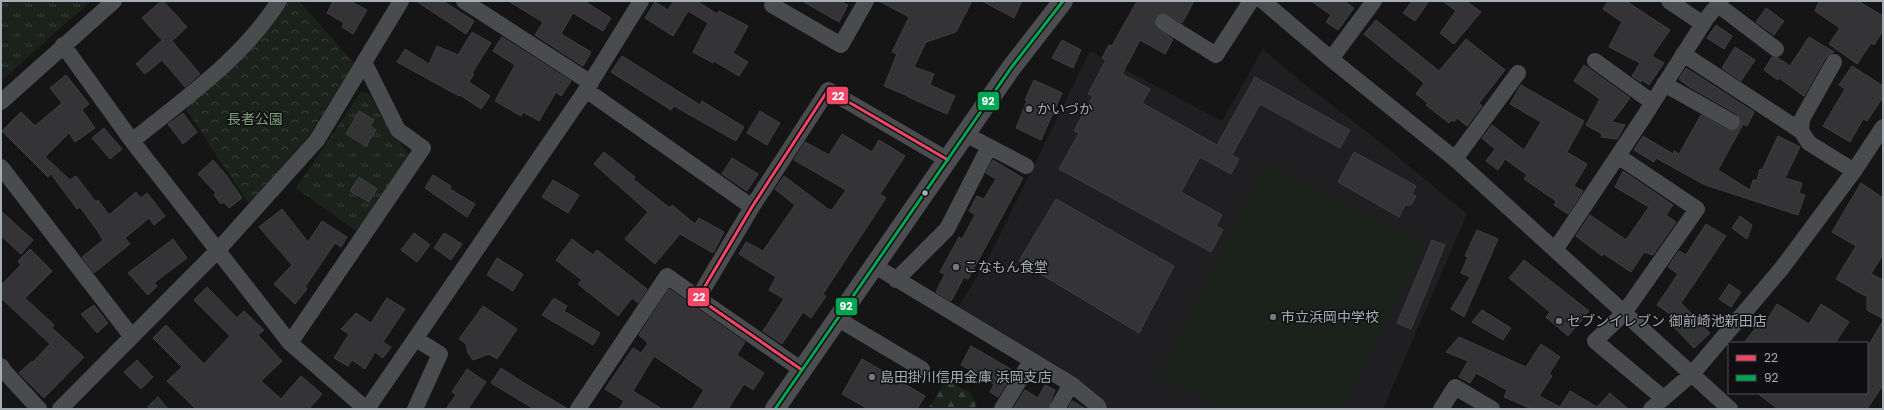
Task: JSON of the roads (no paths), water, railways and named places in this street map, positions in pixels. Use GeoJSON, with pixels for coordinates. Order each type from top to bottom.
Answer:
{"type":"FeatureCollection","features":[{"type":"Feature","properties":{"kind":"main road"},"geometry":{"type":"LineString","coordinates":[[775,409],[1011,68],[1061,2]]}},
{"type":"Feature","properties":{"kind":"street"},"geometry":{"type":"LineString","coordinates":[[1,102],[114,1]]}},
{"type":"Feature","properties":{"kind":"street"},"geometry":{"type":"LineString","coordinates":[[132,141],[227,64],[267,21],[279,1]]}},
{"type":"Feature","properties":{"kind":"street"},"geometry":{"type":"LineString","coordinates":[[60,409],[218,250],[317,140],[401,1]]}},
{"type":"Feature","properties":{"kind":"street"},"geometry":{"type":"LineString","coordinates":[[464,1],[589,86],[752,207]]}},
{"type":"Feature","properties":{"kind":"street"},"geometry":{"type":"LineString","coordinates":[[63,46],[132,141],[290,343],[366,409],[416,339],[589,86],[641,1]]}},
{"type":"Feature","properties":{"kind":"street"},"geometry":{"type":"LineString","coordinates":[[774,1],[772,5],[841,45],[866,1]]}},
{"type":"Feature","properties":{"kind":"street"},"geometry":{"type":"LineString","coordinates":[[1163,22],[1216,55],[1251,1]]}},
{"type":"Feature","properties":{"kind":"street"},"geometry":{"type":"LineString","coordinates":[[1263,1],[1331,59],[1455,159],[1730,409]]}},
{"type":"Feature","properties":{"kind":"street"},"geometry":{"type":"LineString","coordinates":[[1331,59],[1374,1]]}},
{"type":"Feature","properties":{"kind":"street"},"geometry":{"type":"LineString","coordinates":[[1669,1],[1703,24]]}},
{"type":"Feature","properties":{"kind":"street"},"geometry":{"type":"LineString","coordinates":[[1555,250],[1618,156],[1683,54],[1719,3],[1776,48]]}},
{"type":"Feature","properties":{"kind":"street"},"geometry":{"type":"LineString","coordinates":[[1683,54],[1801,131],[1809,143],[1854,170]]}},
{"type":"Feature","properties":{"kind":"street"},"geometry":{"type":"LineString","coordinates":[[1595,61],[1652,102]]}},
{"type":"Feature","properties":{"kind":"street"},"geometry":{"type":"LineString","coordinates":[[290,343],[423,148],[398,130],[364,62]]}},
{"type":"Feature","properties":{"kind":"street"},"geometry":{"type":"LineString","coordinates":[[1801,131],[1802,120],[1834,62]]}},
{"type":"Feature","properties":{"kind":"street"},"geometry":{"type":"LineString","coordinates":[[1455,159],[1518,73]]}},
{"type":"Feature","properties":{"kind":"street"},"geometry":{"type":"LineString","coordinates":[[1664,84],[1732,122]]}},
{"type":"Feature","properties":{"kind":"street"},"geometry":{"type":"LineString","coordinates":[[698,298],[752,207],[828,90],[948,160]]}},
{"type":"Feature","properties":{"kind":"street"},"geometry":{"type":"LineString","coordinates":[[1651,409],[1692,374],[1782,268],[1854,170],[1883,127]]}},
{"type":"Feature","properties":{"kind":"street"},"geometry":{"type":"LineString","coordinates":[[965,134],[1026,166]]}},
{"type":"Feature","properties":{"kind":"street"},"geometry":{"type":"LineString","coordinates":[[896,280],[947,229],[989,147]]}},
{"type":"Feature","properties":{"kind":"street"},"geometry":{"type":"LineString","coordinates":[[1618,156],[1697,209],[1624,313],[1595,341],[1663,398]]}},
{"type":"Feature","properties":{"kind":"street"},"geometry":{"type":"LineString","coordinates":[[1,167],[132,337]]}},
{"type":"Feature","properties":{"kind":"street"},"geometry":{"type":"LineString","coordinates":[[875,266],[1071,384],[1098,406],[1099,409]]}},
{"type":"Feature","properties":{"kind":"street"},"geometry":{"type":"LineString","coordinates":[[578,409],[667,276],[802,370]]}},
{"type":"Feature","properties":{"kind":"street"},"geometry":{"type":"LineString","coordinates":[[838,319],[922,369]]}},
{"type":"Feature","properties":{"kind":"street"},"geometry":{"type":"LineString","coordinates":[[414,409],[440,354],[416,339]]}},
{"type":"Feature","properties":{"kind":"street"},"geometry":{"type":"LineString","coordinates":[[1002,409],[1031,361]]}},
{"type":"Feature","properties":{"kind":"street"},"geometry":{"type":"LineString","coordinates":[[2,371],[39,409]]}},
{"type":"Feature","properties":{"kind":"street"},"geometry":{"type":"LineString","coordinates":[[1057,409],[1071,384]]}},
{"type":"Feature","properties":{"kind":"street"},"geometry":{"type":"LineString","coordinates":[[1440,409],[1455,387],[1492,409]]}},
{"type":"Feature","properties":{"kind":"water"},"geometry":{"type":"Polygon","coordinates":[[[158,396],[169,409],[145,409],[158,396]]]}},
{"type":"Feature","properties":{"kind":"place","name":"かいづか"},"geometry":{"type":"Point","coordinates":[1029,109]}},
{"type":"Feature","properties":{"kind":"place","name":"こなもん食堂"},"geometry":{"type":"Point","coordinates":[956,267]}},
{"type":"Feature","properties":{"kind":"place","name":"市立浜岡中学校"},"geometry":{"type":"Point","coordinates":[1273,317]}},
{"type":"Feature","properties":{"kind":"place","name":"セブンイレブン 御前崎池新田店"},"geometry":{"type":"Point","coordinates":[1559,321]}},
{"type":"Feature","properties":{"kind":"place","name":"島田掛川信用金庫 浜岡支店"},"geometry":{"type":"Point","coordinates":[872,377]}},
{"type":"Feature","properties":{"kind":"park label","name":"長者公園"},"geometry":{"type":"Point","coordinates":[255,119]}}]}
